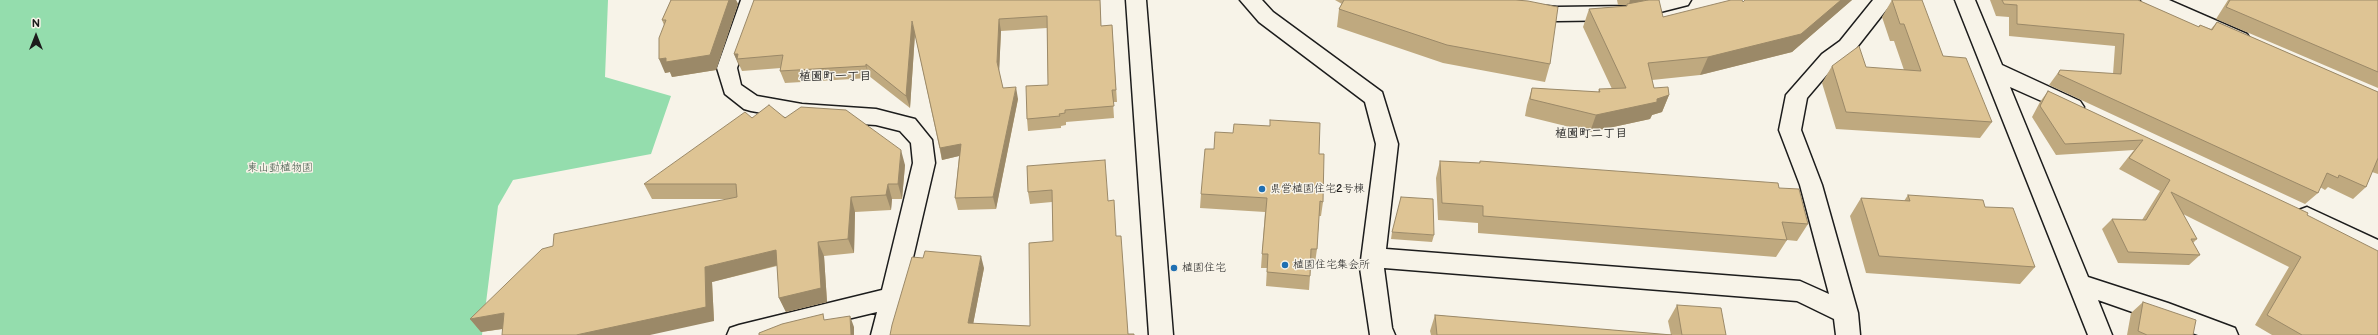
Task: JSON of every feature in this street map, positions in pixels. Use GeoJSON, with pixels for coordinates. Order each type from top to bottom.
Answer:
{"type":"FeatureCollection","features":[{"type":"Feature","properties":{"kind":"street"},"geometry":{"type":"LineString","coordinates":[[751,0],[727,68],[732,89],[751,103],[802,112],[876,117],[907,125],[921,140],[924,164],[883,335]]}},
{"type":"Feature","properties":{"kind":"street"},"geometry":{"type":"LineString","coordinates":[[1136,0],[1161,335]]}},
{"type":"Feature","properties":{"kind":"street"},"geometry":{"type":"LineString","coordinates":[[1250,0],[1266,18],[1375,98],[1387,144],[1372,268],[1380,330],[1383,335]]}},
{"type":"Feature","properties":{"kind":"street"},"geometry":{"type":"LineString","coordinates":[[1511,10],[1557,14],[1629,14],[1681,0]]}},
{"type":"Feature","properties":{"kind":"street"},"geometry":{"type":"LineString","coordinates":[[1847,324],[1811,185],[1790,130],[1797,96],[1830,59],[1847,46],[1884,0]]}},
{"type":"Feature","properties":{"kind":"street"},"geometry":{"type":"LineString","coordinates":[[1965,0],[2100,335]]}},
{"type":"Feature","properties":{"kind":"street"},"geometry":{"type":"LineString","coordinates":[[2151,0],[2261,48]]}},
{"type":"Feature","properties":{"kind":"street"},"geometry":{"type":"LineString","coordinates":[[1993,70],[2094,117]]}},
{"type":"Feature","properties":{"kind":"street"},"geometry":{"type":"LineString","coordinates":[[2289,208],[2378,251]]}},
{"type":"Feature","properties":{"kind":"street"},"geometry":{"type":"LineString","coordinates":[[1374,258],[1800,290],[1847,324]]}},
{"type":"Feature","properties":{"kind":"street"},"geometry":{"type":"LineString","coordinates":[[2079,284],[2168,313],[2226,335]]}},
{"type":"Feature","properties":{"kind":"street"},"geometry":{"type":"LineString","coordinates":[[739,335],[891,298]]}},
{"type":"Feature","properties":{"kind":"green space","name":"東山動植物園"},"geometry":{"type":"Polygon","coordinates":[[[0,0],[608,0],[605,77],[671,96],[651,154],[513,180],[498,206],[482,335],[0,335],[0,0]]]}},
{"type":"Feature","properties":{"kind":"building"},"geometry":{"type":"Polygon","coordinates":[[[671,0],[729,0],[710,55],[666,62],[666,58],[659,59],[659,38],[666,20],[662,20],[671,0]]]}},
{"type":"Feature","properties":{"kind":"building"},"geometry":{"type":"Polygon","coordinates":[[[754,0],[1100,0],[1101,26],[1112,25],[1116,90],[1112,90],[1114,106],[1065,110],[1065,113],[1059,114],[1060,116],[1027,119],[1026,86],[1048,85],[1047,16],[999,19],[997,62],[1003,88],[1016,87],[993,197],[955,198],[961,144],[940,148],[912,21],[906,96],[866,64],[866,66],[780,71],[783,55],[737,59],[738,54],[734,54],[754,0]]]}},
{"type":"Feature","properties":{"kind":"building"},"geometry":{"type":"Polygon","coordinates":[[[1344,0],[1516,0],[1558,7],[1550,64],[1447,45],[1339,9],[1344,0]]]}},
{"type":"Feature","properties":{"kind":"building"},"geometry":{"type":"Polygon","coordinates":[[[1648,0],[1659,0],[1663,17],[1731,0],[1742,0],[1743,2],[1745,0],[1841,0],[1801,34],[1708,57],[1648,63],[1654,88],[1668,87],[1669,95],[1657,99],[1657,102],[1596,115],[1530,99],[1532,88],[1600,92],[1599,89],[1626,88],[1589,9],[1627,6],[1627,4],[1648,0]]]}},
{"type":"Feature","properties":{"kind":"building"},"geometry":{"type":"Polygon","coordinates":[[[1892,0],[1922,0],[1943,56],[1966,58],[1992,122],[1846,112],[1832,66],[1859,46],[1866,67],[1921,71],[1904,24],[1900,24],[1892,0]]]}},
{"type":"Feature","properties":{"kind":"building"},"geometry":{"type":"Polygon","coordinates":[[[2002,0],[2138,0],[2199,27],[2200,25],[2212,30],[2217,22],[2378,92],[2378,158],[2366,187],[2339,175],[2338,178],[2327,173],[2318,193],[2058,74],[2060,70],[2121,74],[2124,34],[2017,24],[2017,5],[2004,4],[2002,0]]]}},
{"type":"Feature","properties":{"kind":"building"},"geometry":{"type":"Polygon","coordinates":[[[2230,0],[2378,0],[2378,72],[2226,7],[2230,0]]]}},
{"type":"Feature","properties":{"kind":"building"},"geometry":{"type":"Polygon","coordinates":[[[2048,91],[2308,213],[2307,215],[2378,251],[2378,335],[2302,335],[2267,315],[2301,257],[2171,192],[2197,239],[2191,239],[2200,255],[2128,252],[2112,219],[2146,220],[2170,180],[2129,158],[2143,140],[2065,144],[2040,106],[2048,91]]]}},
{"type":"Feature","properties":{"kind":"building"},"geometry":{"type":"Polygon","coordinates":[[[769,105],[785,118],[801,107],[846,110],[901,150],[898,184],[888,184],[886,195],[851,197],[848,239],[818,242],[821,288],[779,298],[776,250],[705,267],[706,307],[576,335],[502,335],[504,313],[470,319],[542,249],[553,246],[554,234],[737,197],[736,184],[644,184],[745,112],[752,118],[769,105]]]}},
{"type":"Feature","properties":{"kind":"building"},"geometry":{"type":"Polygon","coordinates":[[[1270,120],[1320,123],[1319,154],[1324,154],[1323,202],[1320,201],[1317,249],[1311,249],[1310,276],[1267,272],[1268,254],[1262,254],[1267,198],[1201,194],[1205,149],[1214,149],[1215,132],[1233,133],[1234,124],[1270,126],[1270,120]]]}},
{"type":"Feature","properties":{"kind":"building"},"geometry":{"type":"Polygon","coordinates":[[[1105,160],[1108,201],[1114,200],[1116,236],[1121,236],[1128,334],[1134,335],[890,335],[912,257],[923,258],[925,251],[981,256],[968,323],[1030,326],[1029,243],[1053,241],[1052,190],[1028,192],[1027,166],[1105,160]]]}},
{"type":"Feature","properties":{"kind":"building"},"geometry":{"type":"Polygon","coordinates":[[[1440,161],[1480,163],[1480,161],[1778,183],[1779,188],[1799,189],[1808,224],[1782,222],[1787,240],[1483,216],[1483,206],[1442,203],[1440,161]]]}},
{"type":"Feature","properties":{"kind":"building"},"geometry":{"type":"Polygon","coordinates":[[[1908,195],[1983,200],[1985,207],[2013,208],[2035,267],[1879,256],[1861,198],[1910,201],[1908,195]]]}},
{"type":"Feature","properties":{"kind":"building"},"geometry":{"type":"Polygon","coordinates":[[[1401,197],[1433,199],[1434,235],[1392,232],[1401,197]]]}},
{"type":"Feature","properties":{"kind":"building"},"geometry":{"type":"Polygon","coordinates":[[[2143,302],[2196,320],[2193,335],[2147,335],[2138,331],[2143,302]]]}},
{"type":"Feature","properties":{"kind":"building"},"geometry":{"type":"Polygon","coordinates":[[[1677,305],[1721,308],[1726,335],[1682,335],[1677,305]]]}},
{"type":"Feature","properties":{"kind":"building"},"geometry":{"type":"Polygon","coordinates":[[[823,314],[824,320],[850,316],[851,335],[759,335],[759,333],[782,324],[823,314]]]}},
{"type":"Feature","properties":{"kind":"building"},"geometry":{"type":"Polygon","coordinates":[[[1435,315],[1672,335],[1437,335],[1435,315]]]}},
{"type":"Feature","properties":{"kind":"place","name":"県営植園住宅2号棟"},"geometry":{"type":"Point","coordinates":[1262,189]}},
{"type":"Feature","properties":{"kind":"place","name":"植園住宅集会所"},"geometry":{"type":"Point","coordinates":[1285,265]}},
{"type":"Feature","properties":{"kind":"place","name":"植園住宅"},"geometry":{"type":"Point","coordinates":[1174,268]}},
{"type":"Feature","properties":{"kind":"district","name":"植園町一丁目"},"geometry":{"type":"Point","coordinates":[835,77]}},
{"type":"Feature","properties":{"kind":"district","name":"植園町二丁目"},"geometry":{"type":"Point","coordinates":[1591,134]}}]}
